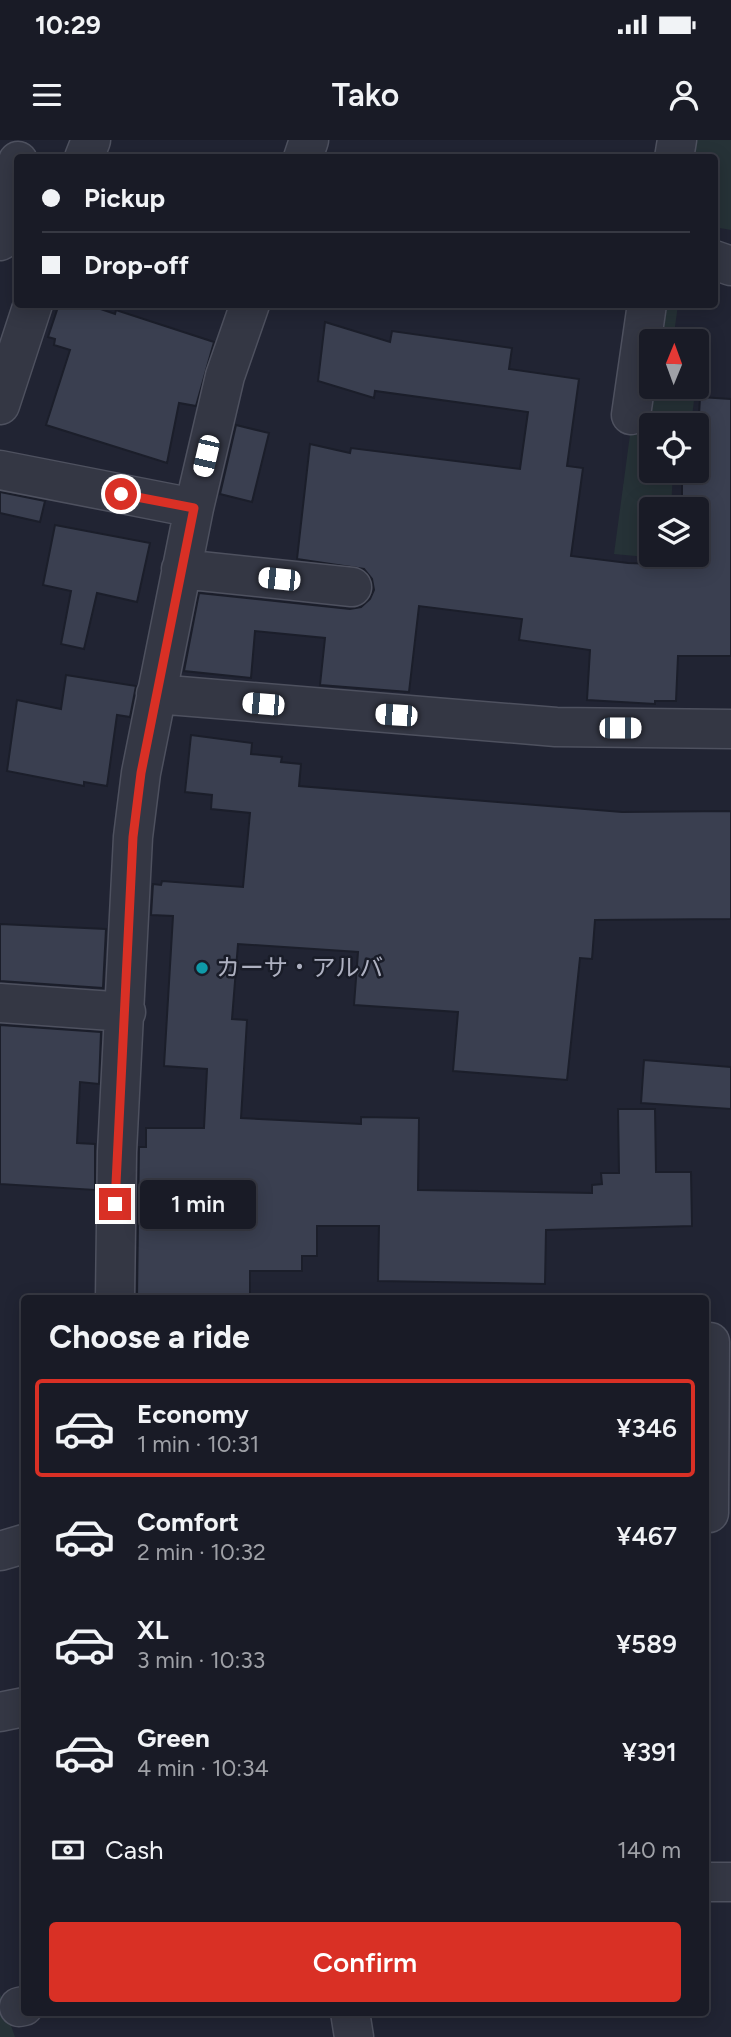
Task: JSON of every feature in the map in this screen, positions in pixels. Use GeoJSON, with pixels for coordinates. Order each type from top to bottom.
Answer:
{"type":"FeatureCollection","features":[{"type":"Feature","properties":{"kind":"street"},"geometry":{"type":"LineString","coordinates":[[0,241],[14,177]]}},
{"type":"Feature","properties":{"kind":"street"},"geometry":{"type":"LineString","coordinates":[[0,405],[32,308]]}},
{"type":"Feature","properties":{"kind":"street"},"geometry":{"type":"LineString","coordinates":[[115,1295],[117,1152],[133,837],[156,694],[194,508],[225,376],[249,308]]}},
{"type":"Feature","properties":{"kind":"street"},"geometry":{"type":"LineString","coordinates":[[631,415],[646,308]]}},
{"type":"Feature","properties":{"kind":"street"},"geometry":{"type":"LineString","coordinates":[[0,470],[194,508]]}},
{"type":"Feature","properties":{"kind":"street"},"geometry":{"type":"LineString","coordinates":[[181,569],[352,587]]}},
{"type":"Feature","properties":{"kind":"street"},"geometry":{"type":"LineString","coordinates":[[156,694],[556,727],[731,729]]}},
{"type":"Feature","properties":{"kind":"street"},"geometry":{"type":"LineString","coordinates":[[0,1003],[126,1012]]}},
{"type":"Feature","properties":{"kind":"street"},"geometry":{"type":"LineString","coordinates":[[715,1342],[715,1513]]}},
{"type":"Feature","properties":{"kind":"street"},"geometry":{"type":"LineString","coordinates":[[0,1551],[21,1545]]}},
{"type":"Feature","properties":{"kind":"street"},"geometry":{"type":"LineString","coordinates":[[0,1712],[21,1708]]}},
{"type":"Feature","properties":{"kind":"street"},"geometry":{"type":"LineString","coordinates":[[709,1882],[731,1882]]}},
{"type":"Feature","properties":{"kind":"street"},"geometry":{"type":"LineString","coordinates":[[351,2016],[354,2037]]}},
{"type":"Feature","properties":{"kind":"shaded area"},"geometry":{"type":"Polygon","coordinates":[[[695,140],[731,140],[731,230],[718,228],[718,154],[692,154],[695,140]]]}},
{"type":"Feature","properties":{"kind":"shaded area"},"geometry":{"type":"Polygon","coordinates":[[[664,308],[678,308],[675,329],[661,329],[664,308]]]}},
{"type":"Feature","properties":{"kind":"shaded area"},"geometry":{"type":"Polygon","coordinates":[[[645,399],[694,399],[692,413],[639,413],[639,483],[672,483],[672,497],[639,497],[639,556],[614,554],[632,420],[645,399]]]}},
{"type":"Feature","properties":{"kind":"shaded area"},"geometry":{"type":"Polygon","coordinates":[[[0,1994],[15,2037],[0,2037],[0,1994]]]}},
{"type":"Feature","properties":{"kind":"building"},"geometry":{"type":"Polygon","coordinates":[[[58,308],[98,308],[115,314],[116,310],[214,342],[196,406],[179,403],[167,463],[46,425],[70,350],[54,345],[55,339],[48,337],[58,308]]]}},
{"type":"Feature","properties":{"kind":"building"},"geometry":{"type":"Polygon","coordinates":[[[325,322],[390,342],[392,331],[512,348],[509,369],[579,379],[567,466],[583,468],[571,556],[639,563],[639,567],[709,567],[709,497],[682,497],[682,483],[709,483],[709,413],[699,413],[700,399],[731,399],[731,656],[678,656],[676,701],[655,701],[655,704],[587,700],[590,650],[519,640],[522,619],[419,606],[409,692],[320,685],[325,638],[255,631],[251,678],[184,671],[199,593],[350,609],[361,607],[370,599],[374,590],[372,579],[364,569],[297,559],[310,444],[350,453],[351,448],[520,469],[528,412],[375,391],[374,398],[318,381],[325,322]]]}},
{"type":"Feature","properties":{"kind":"building"},"geometry":{"type":"Polygon","coordinates":[[[236,425],[269,433],[252,502],[220,494],[236,425]]]}},
{"type":"Feature","properties":{"kind":"building"},"geometry":{"type":"Polygon","coordinates":[[[0,492],[45,501],[40,522],[0,513],[0,492]]]}},
{"type":"Feature","properties":{"kind":"building"},"geometry":{"type":"Polygon","coordinates":[[[55,525],[150,543],[137,602],[97,593],[84,649],[61,644],[71,591],[43,585],[55,525]]]}},
{"type":"Feature","properties":{"kind":"building"},"geometry":{"type":"Polygon","coordinates":[[[66,675],[136,686],[130,717],[117,715],[107,786],[84,782],[84,786],[7,771],[17,700],[61,709],[66,675]]]}},
{"type":"Feature","properties":{"kind":"building"},"geometry":{"type":"Polygon","coordinates":[[[191,735],[252,743],[251,754],[282,757],[281,762],[301,764],[299,786],[622,812],[731,811],[731,919],[595,920],[592,959],[580,958],[567,1080],[453,1071],[458,1012],[354,1005],[358,952],[238,944],[232,1019],[247,1020],[241,1118],[361,1124],[361,1117],[419,1118],[418,1190],[592,1193],[592,1185],[602,1184],[601,1173],[619,1173],[618,1109],[655,1109],[656,1172],[691,1172],[692,1226],[546,1230],[545,1284],[378,1281],[379,1226],[317,1226],[317,1256],[302,1256],[302,1271],[250,1271],[250,1295],[137,1295],[139,1147],[146,1147],[146,1128],[204,1128],[207,1069],[164,1066],[173,916],[151,915],[153,884],[161,885],[162,881],[243,887],[250,813],[211,809],[212,795],[185,792],[191,735]]]}},
{"type":"Feature","properties":{"kind":"building"},"geometry":{"type":"Polygon","coordinates":[[[0,924],[106,929],[103,988],[0,981],[0,924]]]}},
{"type":"Feature","properties":{"kind":"building"},"geometry":{"type":"Polygon","coordinates":[[[0,1025],[101,1032],[99,1084],[80,1082],[77,1143],[95,1144],[95,1190],[0,1184],[0,1025]]]}},
{"type":"Feature","properties":{"kind":"building"},"geometry":{"type":"Polygon","coordinates":[[[644,1060],[731,1067],[731,1109],[641,1103],[644,1060]]]}},
{"type":"Feature","properties":{"kind":"place","name":"カーサ・アルバ"},"geometry":{"type":"Point","coordinates":[202,968]}},
{"type":"Feature","properties":{"kind":"route"},"geometry":{"type":"LineString","coordinates":[[115,1204],[133,837],[141,773],[194,508],[121,494]]}}]}
